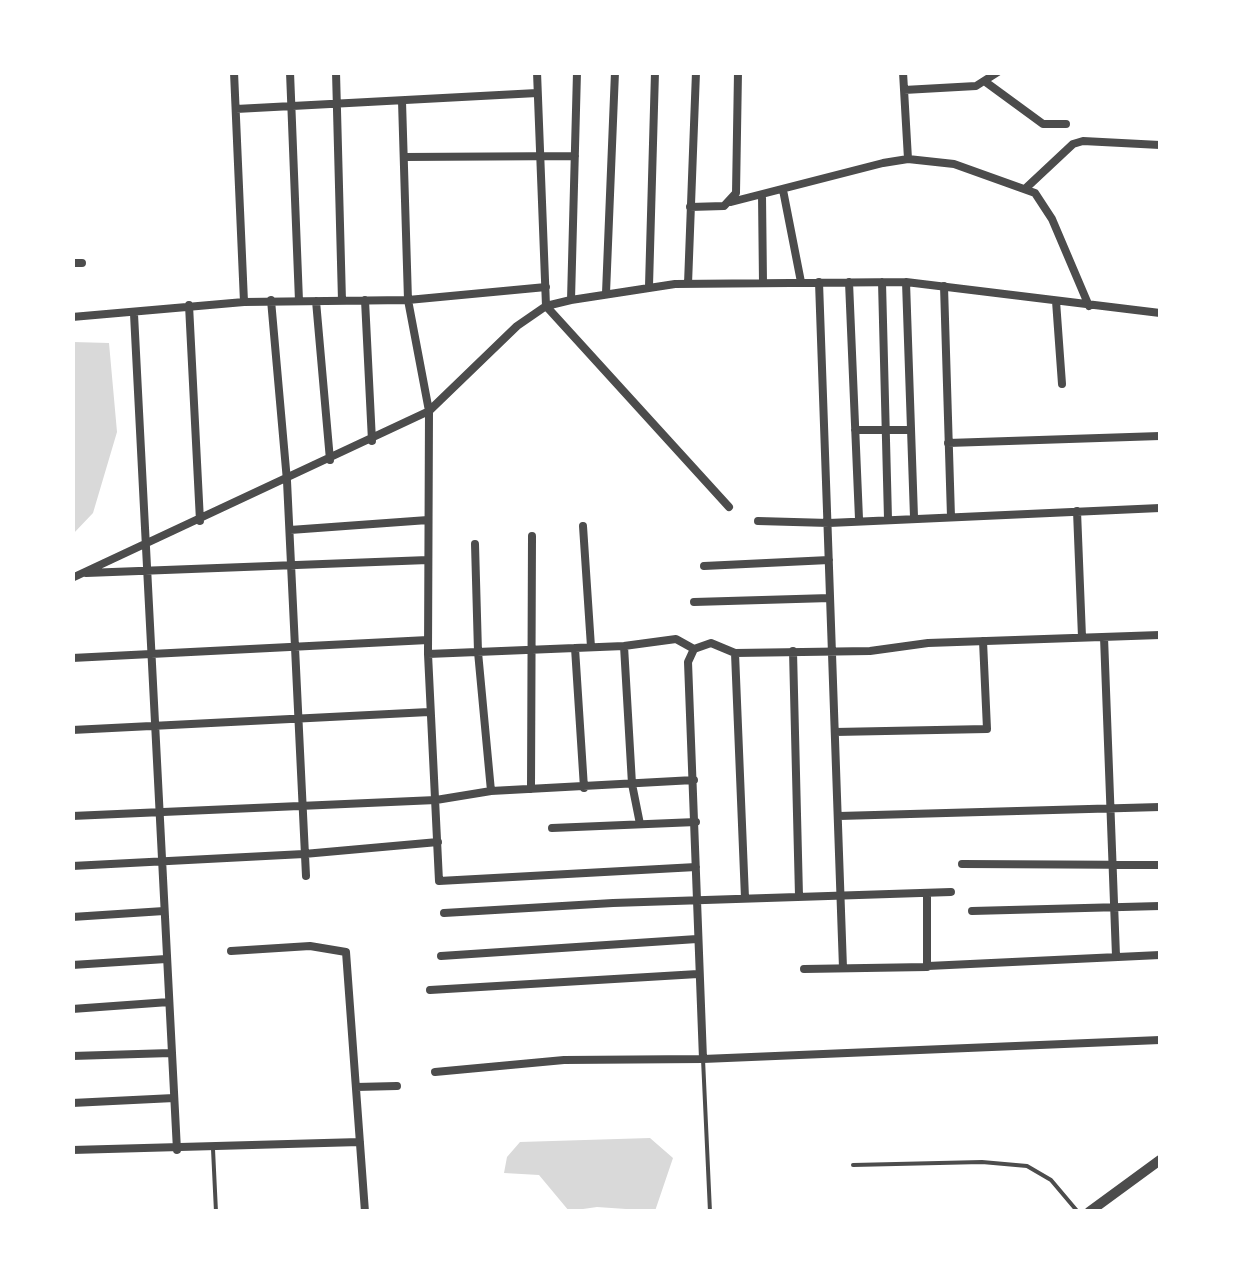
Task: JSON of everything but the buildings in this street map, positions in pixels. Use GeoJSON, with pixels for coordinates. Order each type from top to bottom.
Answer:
{"type":"FeatureCollection","features":[{"type":"Feature","properties":{"kind":"street"},"geometry":{"type":"LineString","coordinates":[[234,72],[244,302]]}},
{"type":"Feature","properties":{"kind":"street"},"geometry":{"type":"LineString","coordinates":[[290,72],[299,301]]}},
{"type":"Feature","properties":{"kind":"street"},"geometry":{"type":"LineString","coordinates":[[336,72],[342,301]]}},
{"type":"Feature","properties":{"kind":"street"},"geometry":{"type":"LineString","coordinates":[[537,72],[546,306],[728,507]]}},
{"type":"Feature","properties":{"kind":"street"},"geometry":{"type":"LineString","coordinates":[[571,300],[577,72]]}},
{"type":"Feature","properties":{"kind":"street"},"geometry":{"type":"LineString","coordinates":[[606,293],[616,72]]}},
{"type":"Feature","properties":{"kind":"street"},"geometry":{"type":"LineString","coordinates":[[649,286],[655,72]]}},
{"type":"Feature","properties":{"kind":"street"},"geometry":{"type":"LineString","coordinates":[[688,284],[696,72]]}},
{"type":"Feature","properties":{"kind":"street"},"geometry":{"type":"LineString","coordinates":[[732,202],[738,185],[738,72]]}},
{"type":"Feature","properties":{"kind":"street"},"geometry":{"type":"LineString","coordinates":[[902,72],[908,159]]}},
{"type":"Feature","properties":{"kind":"street"},"geometry":{"type":"LineString","coordinates":[[904,90],[987,83],[998,72]]}},
{"type":"Feature","properties":{"kind":"street"},"geometry":{"type":"LineString","coordinates":[[987,83],[1043,124],[1066,124]]}},
{"type":"Feature","properties":{"kind":"street"},"geometry":{"type":"LineString","coordinates":[[236,108],[537,93]]}},
{"type":"Feature","properties":{"kind":"street"},"geometry":{"type":"LineString","coordinates":[[402,100],[408,300],[429,411],[429,712],[439,881],[696,867]]}},
{"type":"Feature","properties":{"kind":"street"},"geometry":{"type":"LineString","coordinates":[[1026,188],[1073,144],[1084,140],[1160,146]]}},
{"type":"Feature","properties":{"kind":"street"},"geometry":{"type":"LineString","coordinates":[[404,157],[575,156]]}},
{"type":"Feature","properties":{"kind":"street"},"geometry":{"type":"LineString","coordinates":[[690,207],[732,202],[908,159],[954,164],[1026,188],[1052,218],[1090,307]]}},
{"type":"Feature","properties":{"kind":"street"},"geometry":{"type":"LineString","coordinates":[[784,190],[801,282]]}},
{"type":"Feature","properties":{"kind":"street"},"geometry":{"type":"LineString","coordinates":[[762,195],[763,283]]}},
{"type":"Feature","properties":{"kind":"street"},"geometry":{"type":"LineString","coordinates":[[820,282],[843,968]]}},
{"type":"Feature","properties":{"kind":"street"},"geometry":{"type":"LineString","coordinates":[[849,282],[859,520]]}},
{"type":"Feature","properties":{"kind":"street"},"geometry":{"type":"LineString","coordinates":[[882,282],[888,518]]}},
{"type":"Feature","properties":{"kind":"street"},"geometry":{"type":"LineString","coordinates":[[72,578],[287,481],[429,411],[518,326],[546,306],[649,286],[906,282],[1160,313]]}},
{"type":"Feature","properties":{"kind":"street"},"geometry":{"type":"LineString","coordinates":[[906,282],[914,518]]}},
{"type":"Feature","properties":{"kind":"street"},"geometry":{"type":"LineString","coordinates":[[72,317],[271,300],[408,300],[546,286]]}},
{"type":"Feature","properties":{"kind":"street"},"geometry":{"type":"LineString","coordinates":[[944,286],[951,517]]}},
{"type":"Feature","properties":{"kind":"street"},"geometry":{"type":"LineString","coordinates":[[271,300],[290,530],[295,720],[306,876]]}},
{"type":"Feature","properties":{"kind":"street"},"geometry":{"type":"LineString","coordinates":[[365,300],[372,441]]}},
{"type":"Feature","properties":{"kind":"street"},"geometry":{"type":"LineString","coordinates":[[316,301],[330,460]]}},
{"type":"Feature","properties":{"kind":"street"},"geometry":{"type":"LineString","coordinates":[[1056,301],[1062,384]]}},
{"type":"Feature","properties":{"kind":"street"},"geometry":{"type":"LineString","coordinates":[[189,305],[200,520]]}},
{"type":"Feature","properties":{"kind":"street"},"geometry":{"type":"LineString","coordinates":[[134,314],[176,1150]]}},
{"type":"Feature","properties":{"kind":"street"},"geometry":{"type":"LineString","coordinates":[[855,430],[910,430]]}},
{"type":"Feature","properties":{"kind":"street"},"geometry":{"type":"LineString","coordinates":[[948,443],[1160,436]]}},
{"type":"Feature","properties":{"kind":"street"},"geometry":{"type":"LineString","coordinates":[[758,521],[829,522],[1160,508]]}},
{"type":"Feature","properties":{"kind":"street"},"geometry":{"type":"LineString","coordinates":[[1078,512],[1082,637]]}},
{"type":"Feature","properties":{"kind":"street"},"geometry":{"type":"LineString","coordinates":[[290,530],[428,520]]}},
{"type":"Feature","properties":{"kind":"street"},"geometry":{"type":"LineString","coordinates":[[583,526],[592,647]]}},
{"type":"Feature","properties":{"kind":"street"},"geometry":{"type":"LineString","coordinates":[[531,789],[532,536]]}},
{"type":"Feature","properties":{"kind":"street"},"geometry":{"type":"LineString","coordinates":[[476,544],[478,652],[492,791]]}},
{"type":"Feature","properties":{"kind":"street"},"geometry":{"type":"LineString","coordinates":[[82,573],[428,560]]}},
{"type":"Feature","properties":{"kind":"street"},"geometry":{"type":"LineString","coordinates":[[704,566],[830,560]]}},
{"type":"Feature","properties":{"kind":"street"},"geometry":{"type":"LineString","coordinates":[[694,602],[830,598]]}},
{"type":"Feature","properties":{"kind":"street"},"geometry":{"type":"LineString","coordinates":[[428,654],[624,646],[676,639],[694,649],[711,644],[735,653],[870,652],[983,640],[1160,634]]}},
{"type":"Feature","properties":{"kind":"street"},"geometry":{"type":"LineString","coordinates":[[1104,638],[1116,956]]}},
{"type":"Feature","properties":{"kind":"street"},"geometry":{"type":"LineString","coordinates":[[72,658],[428,640]]}},
{"type":"Feature","properties":{"kind":"street"},"geometry":{"type":"LineString","coordinates":[[836,732],[987,729],[983,640]]}},
{"type":"Feature","properties":{"kind":"street"},"geometry":{"type":"LineString","coordinates":[[624,646],[632,784],[640,824]]}},
{"type":"Feature","properties":{"kind":"street"},"geometry":{"type":"LineString","coordinates":[[575,648],[584,788]]}},
{"type":"Feature","properties":{"kind":"street"},"geometry":{"type":"LineString","coordinates":[[694,649],[688,662],[703,1060]]}},
{"type":"Feature","properties":{"kind":"street"},"geometry":{"type":"LineString","coordinates":[[793,651],[798,896]]}},
{"type":"Feature","properties":{"kind":"street"},"geometry":{"type":"LineString","coordinates":[[735,653],[745,898]]}},
{"type":"Feature","properties":{"kind":"street"},"geometry":{"type":"LineString","coordinates":[[72,730],[429,712]]}},
{"type":"Feature","properties":{"kind":"street"},"geometry":{"type":"LineString","coordinates":[[72,816],[300,808],[436,800],[492,791],[694,780]]}},
{"type":"Feature","properties":{"kind":"street"},"geometry":{"type":"LineString","coordinates":[[840,816],[1160,807]]}},
{"type":"Feature","properties":{"kind":"street"},"geometry":{"type":"LineString","coordinates":[[552,828],[696,822]]}},
{"type":"Feature","properties":{"kind":"street"},"geometry":{"type":"LineString","coordinates":[[72,866],[304,854],[438,842]]}},
{"type":"Feature","properties":{"kind":"street"},"geometry":{"type":"LineString","coordinates":[[962,864],[1160,865]]}},
{"type":"Feature","properties":{"kind":"street"},"geometry":{"type":"LineString","coordinates":[[444,913],[952,892]]}},
{"type":"Feature","properties":{"kind":"street"},"geometry":{"type":"LineString","coordinates":[[928,893],[928,966]]}},
{"type":"Feature","properties":{"kind":"street"},"geometry":{"type":"LineString","coordinates":[[972,911],[1160,906]]}},
{"type":"Feature","properties":{"kind":"street"},"geometry":{"type":"LineString","coordinates":[[72,918],[164,912]]}},
{"type":"Feature","properties":{"kind":"street"},"geometry":{"type":"LineString","coordinates":[[441,956],[697,939]]}},
{"type":"Feature","properties":{"kind":"street"},"geometry":{"type":"LineString","coordinates":[[232,951],[310,946],[346,952],[365,1212]]}},
{"type":"Feature","properties":{"kind":"street"},"geometry":{"type":"LineString","coordinates":[[804,969],[1160,955]]}},
{"type":"Feature","properties":{"kind":"street"},"geometry":{"type":"LineString","coordinates":[[72,965],[166,959]]}},
{"type":"Feature","properties":{"kind":"street"},"geometry":{"type":"LineString","coordinates":[[430,990],[698,974]]}},
{"type":"Feature","properties":{"kind":"street"},"geometry":{"type":"LineString","coordinates":[[72,1009],[169,1002]]}},
{"type":"Feature","properties":{"kind":"street"},"geometry":{"type":"LineString","coordinates":[[435,1072],[564,1060],[703,1060],[1160,1040]]}},
{"type":"Feature","properties":{"kind":"street"},"geometry":{"type":"LineString","coordinates":[[72,1056],[171,1053]]}},
{"type":"Feature","properties":{"kind":"street"},"geometry":{"type":"LineString","coordinates":[[356,1088],[397,1086]]}},
{"type":"Feature","properties":{"kind":"street"},"geometry":{"type":"LineString","coordinates":[[72,1102],[174,1098]]}},
{"type":"Feature","properties":{"kind":"street"},"geometry":{"type":"LineString","coordinates":[[72,1150],[360,1142]]}},
{"type":"Feature","properties":{"kind":"street"},"geometry":{"type":"LineString","coordinates":[[1088,1212],[1160,1160]]}},
{"type":"Feature","properties":{"kind":"lane"},"geometry":{"type":"LineString","coordinates":[[703,1060],[710,1212]]}},
{"type":"Feature","properties":{"kind":"lane"},"geometry":{"type":"LineString","coordinates":[[213,1149],[216,1212]]}},
{"type":"Feature","properties":{"kind":"lane"},"geometry":{"type":"LineString","coordinates":[[854,1165],[982,1162],[1027,1166],[1051,1180],[1078,1212]]}},
{"type":"Feature","properties":{"kind":"shaded area"},"geometry":{"type":"Polygon","coordinates":[[[73,342],[109,343],[117,432],[93,513],[73,534],[73,342]]]}},
{"type":"Feature","properties":{"kind":"shaded area"},"geometry":{"type":"Polygon","coordinates":[[[650,1138],[673,1158],[655,1211],[597,1207],[569,1211],[539,1175],[504,1173],[507,1157],[520,1142],[650,1138]]]}}]}
